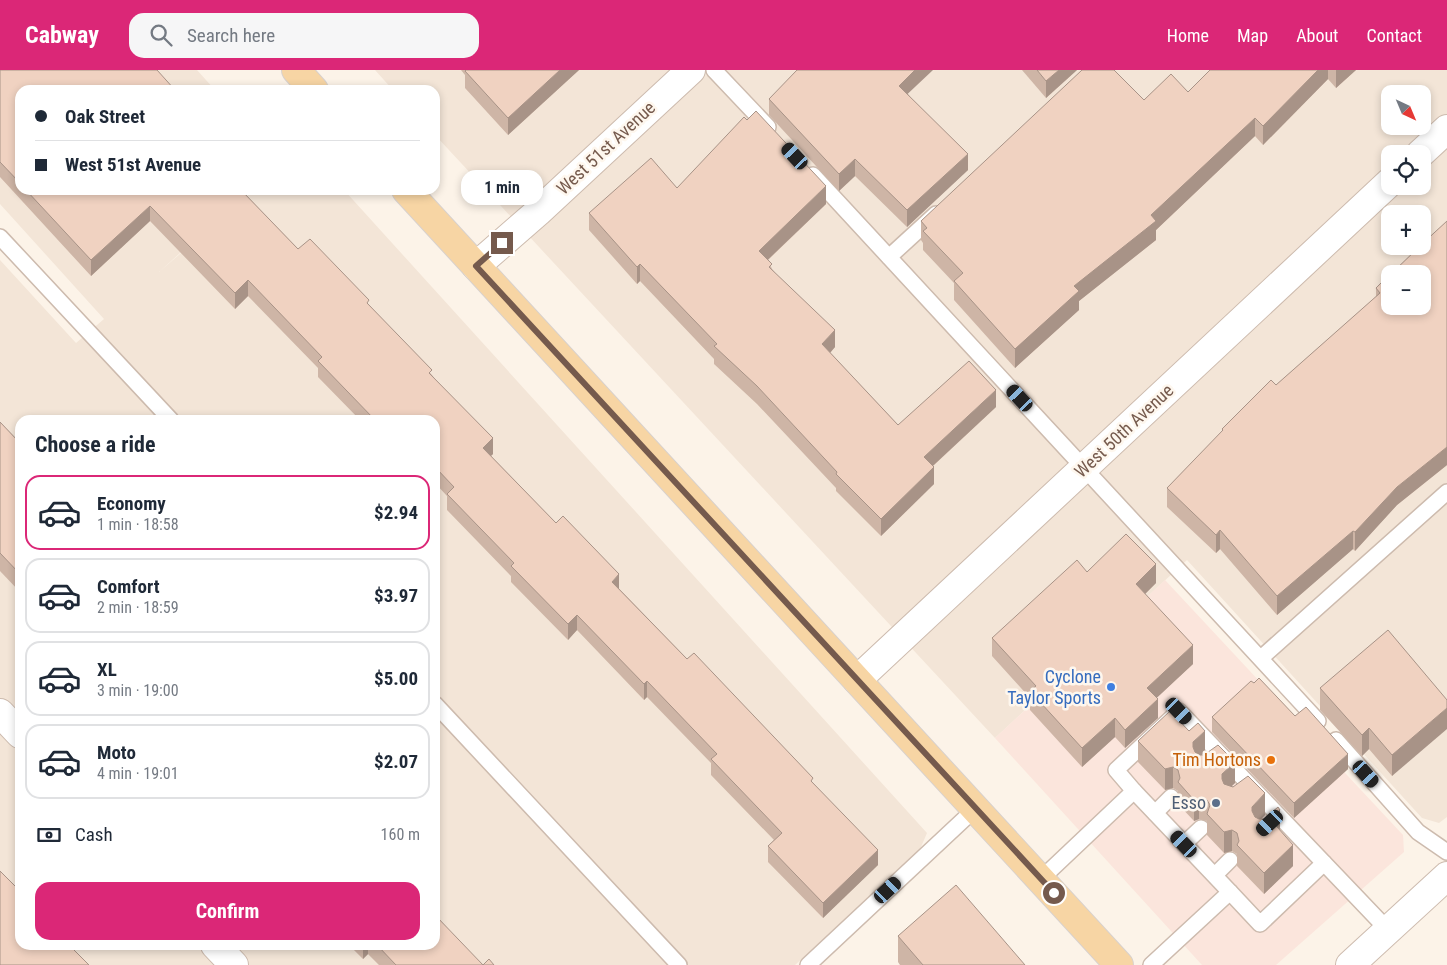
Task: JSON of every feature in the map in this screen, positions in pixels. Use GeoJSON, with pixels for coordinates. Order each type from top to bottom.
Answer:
{"type":"FeatureCollection","features":[{"type":"Feature","properties":{"kind":"main road"},"geometry":{"type":"LineString","coordinates":[[296,70],[310,85]]}},
{"type":"Feature","properties":{"kind":"main road"},"geometry":{"type":"LineString","coordinates":[[411,195],[1119,965]]}},
{"type":"Feature","properties":{"kind":"street","name":"West 51st Avenue"},"geometry":{"type":"LineString","coordinates":[[476,266],[538,212],[691,70]]}},
{"type":"Feature","properties":{"kind":"street"},"geometry":{"type":"LineString","coordinates":[[1430,145],[1447,129]]}},
{"type":"Feature","properties":{"kind":"street","name":"West 50th Avenue"},"geometry":{"type":"LineString","coordinates":[[857,680],[1381,190]]}},
{"type":"Feature","properties":{"kind":"street"},"geometry":{"type":"LineString","coordinates":[[0,713],[15,729]]}},
{"type":"Feature","properties":{"kind":"street"},"geometry":{"type":"LineString","coordinates":[[1350,965],[1447,876]]}},
{"type":"Feature","properties":{"kind":"street"},"geometry":{"type":"LineString","coordinates":[[220,950],[234,965]]}},
{"type":"Feature","properties":{"kind":"lane"},"geometry":{"type":"LineString","coordinates":[[714,70],[775,135]]}},
{"type":"Feature","properties":{"kind":"lane"},"geometry":{"type":"LineString","coordinates":[[802,164],[1261,658],[1418,832],[1447,852]]}},
{"type":"Feature","properties":{"kind":"lane"},"geometry":{"type":"LineString","coordinates":[[890,258],[947,204]]}},
{"type":"Feature","properties":{"kind":"lane"},"geometry":{"type":"LineString","coordinates":[[0,237],[166,415]]}},
{"type":"Feature","properties":{"kind":"lane"},"geometry":{"type":"LineString","coordinates":[[1261,658],[1447,492]]}},
{"type":"Feature","properties":{"kind":"lane"},"geometry":{"type":"LineString","coordinates":[[440,709],[678,965]]}},
{"type":"Feature","properties":{"kind":"lane"},"geometry":{"type":"LineString","coordinates":[[1324,863],[1260,924],[1116,770],[1179,711],[1213,757],[1243,789],[1278,815],[1324,863],[1388,930]]}},
{"type":"Feature","properties":{"kind":"lane"},"geometry":{"type":"LineString","coordinates":[[1041,879],[1134,791]]}},
{"type":"Feature","properties":{"kind":"lane"},"geometry":{"type":"LineString","coordinates":[[1155,812],[1171,797]]}},
{"type":"Feature","properties":{"kind":"lane"},"geometry":{"type":"LineString","coordinates":[[808,965],[976,808]]}},
{"type":"Feature","properties":{"kind":"lane"},"geometry":{"type":"LineString","coordinates":[[1267,825],[1278,815]]}},
{"type":"Feature","properties":{"kind":"lane"},"geometry":{"type":"LineString","coordinates":[[1184,844],[1200,828]]}},
{"type":"Feature","properties":{"kind":"lane"},"geometry":{"type":"LineString","coordinates":[[1214,876],[1230,860]]}},
{"type":"Feature","properties":{"kind":"lane"},"geometry":{"type":"LineString","coordinates":[[1151,965],[1230,892]]}},
{"type":"Feature","properties":{"kind":"shaded area"},"geometry":{"type":"Polygon","coordinates":[[[0,70],[197,70],[210,85],[15,85],[15,195],[244,195],[159,272],[248,195],[349,195],[927,833],[918,854],[795,965],[0,965],[0,260],[76,343],[104,319],[0,204],[0,70]]]}},
{"type":"Feature","properties":{"kind":"shaded area"},"geometry":{"type":"Polygon","coordinates":[[[375,70],[1447,70],[1447,817],[1439,823],[1422,818],[1187,560],[995,738],[440,140],[440,85],[388,85],[375,70]]]}},
{"type":"Feature","properties":{"kind":"shaded area"},"geometry":{"type":"Polygon","coordinates":[[[1165,580],[1403,835],[1404,852],[1276,965],[1202,965],[995,738],[1165,580]]]}},
{"type":"Feature","properties":{"kind":"building"},"geometry":{"type":"Polygon","coordinates":[[[0,70],[157,70],[170,85],[15,85],[15,178],[0,162],[0,70]]]}},
{"type":"Feature","properties":{"kind":"building"},"geometry":{"type":"Polygon","coordinates":[[[466,70],[560,70],[508,118],[466,70]]]}},
{"type":"Feature","properties":{"kind":"building"},"geometry":{"type":"Polygon","coordinates":[[[797,70],[915,70],[899,86],[968,154],[907,210],[855,159],[839,174],[769,99],[797,70]]]}},
{"type":"Feature","properties":{"kind":"building"},"geometry":{"type":"Polygon","coordinates":[[[1037,70],[1059,70],[1046,81],[1037,70]]]}},
{"type":"Feature","properties":{"kind":"building"},"geometry":{"type":"Polygon","coordinates":[[[1082,70],[1114,70],[1144,100],[1171,74],[1188,92],[1210,70],[1318,70],[1263,126],[1255,118],[1151,215],[1156,221],[1074,286],[1079,291],[1015,349],[954,281],[963,273],[923,231],[927,228],[921,221],[1082,70]]]}},
{"type":"Feature","properties":{"kind":"building"},"geometry":{"type":"Polygon","coordinates":[[[756,111],[826,186],[759,251],[772,264],[769,267],[835,330],[822,344],[898,425],[969,361],[996,390],[924,457],[934,467],[881,519],[836,474],[837,472],[757,386],[714,346],[717,344],[640,264],[637,267],[589,213],[651,158],[677,188],[744,117],[747,120],[756,111]]]}},
{"type":"Feature","properties":{"kind":"building"},"geometry":{"type":"Polygon","coordinates":[[[31,195],[246,195],[298,249],[310,239],[369,300],[367,303],[432,370],[429,373],[493,438],[483,448],[556,523],[563,516],[619,574],[612,582],[687,659],[694,653],[813,778],[811,781],[878,850],[823,903],[768,846],[782,833],[711,759],[717,754],[647,681],[644,684],[577,615],[568,624],[511,566],[514,563],[447,494],[454,487],[440,472],[440,415],[370,415],[318,361],[322,357],[248,280],[235,293],[150,206],[91,260],[31,195]]]}},
{"type":"Feature","properties":{"kind":"building"},"geometry":{"type":"Polygon","coordinates":[[[1447,221],[1447,447],[1397,487],[1355,532],[1353,531],[1277,596],[1220,530],[1216,535],[1167,488],[1271,380],[1276,385],[1380,293],[1376,288],[1381,283],[1381,315],[1431,315],[1431,265],[1400,265],[1411,255],[1431,255],[1431,236],[1447,221]]]}},
{"type":"Feature","properties":{"kind":"building"},"geometry":{"type":"Polygon","coordinates":[[[0,422],[15,438],[15,569],[0,553],[0,422]]]}},
{"type":"Feature","properties":{"kind":"building"},"geometry":{"type":"Polygon","coordinates":[[[1126,534],[1156,564],[1136,584],[1193,645],[1147,688],[1158,699],[1125,730],[1115,718],[1082,748],[1030,691],[1036,686],[992,638],[1077,560],[1087,572],[1126,534]]]}},
{"type":"Feature","properties":{"kind":"building"},"geometry":{"type":"Polygon","coordinates":[[[1388,630],[1447,700],[1447,708],[1392,755],[1369,728],[1362,735],[1320,688],[1388,630]]]}},
{"type":"Feature","properties":{"kind":"building"},"geometry":{"type":"Polygon","coordinates":[[[1259,678],[1295,716],[1306,707],[1348,754],[1294,803],[1212,717],[1251,681],[1254,683],[1259,678]]]}},
{"type":"Feature","properties":{"kind":"building"},"geometry":{"type":"Polygon","coordinates":[[[1170,711],[1189,731],[1198,723],[1205,731],[1193,742],[1195,752],[1199,755],[1204,755],[1218,745],[1235,762],[1222,774],[1224,784],[1233,787],[1248,776],[1265,793],[1252,807],[1255,817],[1264,819],[1278,807],[1280,810],[1270,819],[1293,845],[1264,873],[1237,845],[1239,841],[1237,833],[1232,830],[1224,832],[1207,814],[1210,805],[1207,800],[1199,798],[1194,800],[1178,782],[1180,778],[1178,770],[1173,767],[1165,769],[1138,741],[1170,711]]]}},
{"type":"Feature","properties":{"kind":"building"},"geometry":{"type":"Polygon","coordinates":[[[0,871],[15,886],[15,950],[74,950],[89,965],[0,965],[0,871]]]}},
{"type":"Feature","properties":{"kind":"building"},"geometry":{"type":"Polygon","coordinates":[[[956,885],[1025,965],[923,965],[898,936],[956,885]]]}},
{"type":"Feature","properties":{"kind":"building"},"geometry":{"type":"Polygon","coordinates":[[[440,920],[483,965],[396,965],[382,950],[440,950],[440,920]]]}},
{"type":"Feature","properties":{"kind":"building"},"geometry":{"type":"Polygon","coordinates":[[[489,959],[494,965],[483,965],[489,959]]]}},
{"type":"Feature","properties":{"kind":"place","name":"Cyclone Taylor Sports"},"geometry":{"type":"Point","coordinates":[1111,687]}},
{"type":"Feature","properties":{"kind":"place","name":"Tim Hortons"},"geometry":{"type":"Point","coordinates":[1271,760]}},
{"type":"Feature","properties":{"kind":"place","name":"Esso"},"geometry":{"type":"Point","coordinates":[1216,803]}},
{"type":"Feature","properties":{"kind":"route"},"geometry":{"type":"LineString","coordinates":[[502,243],[476,266],[1054,893]]}}]}
